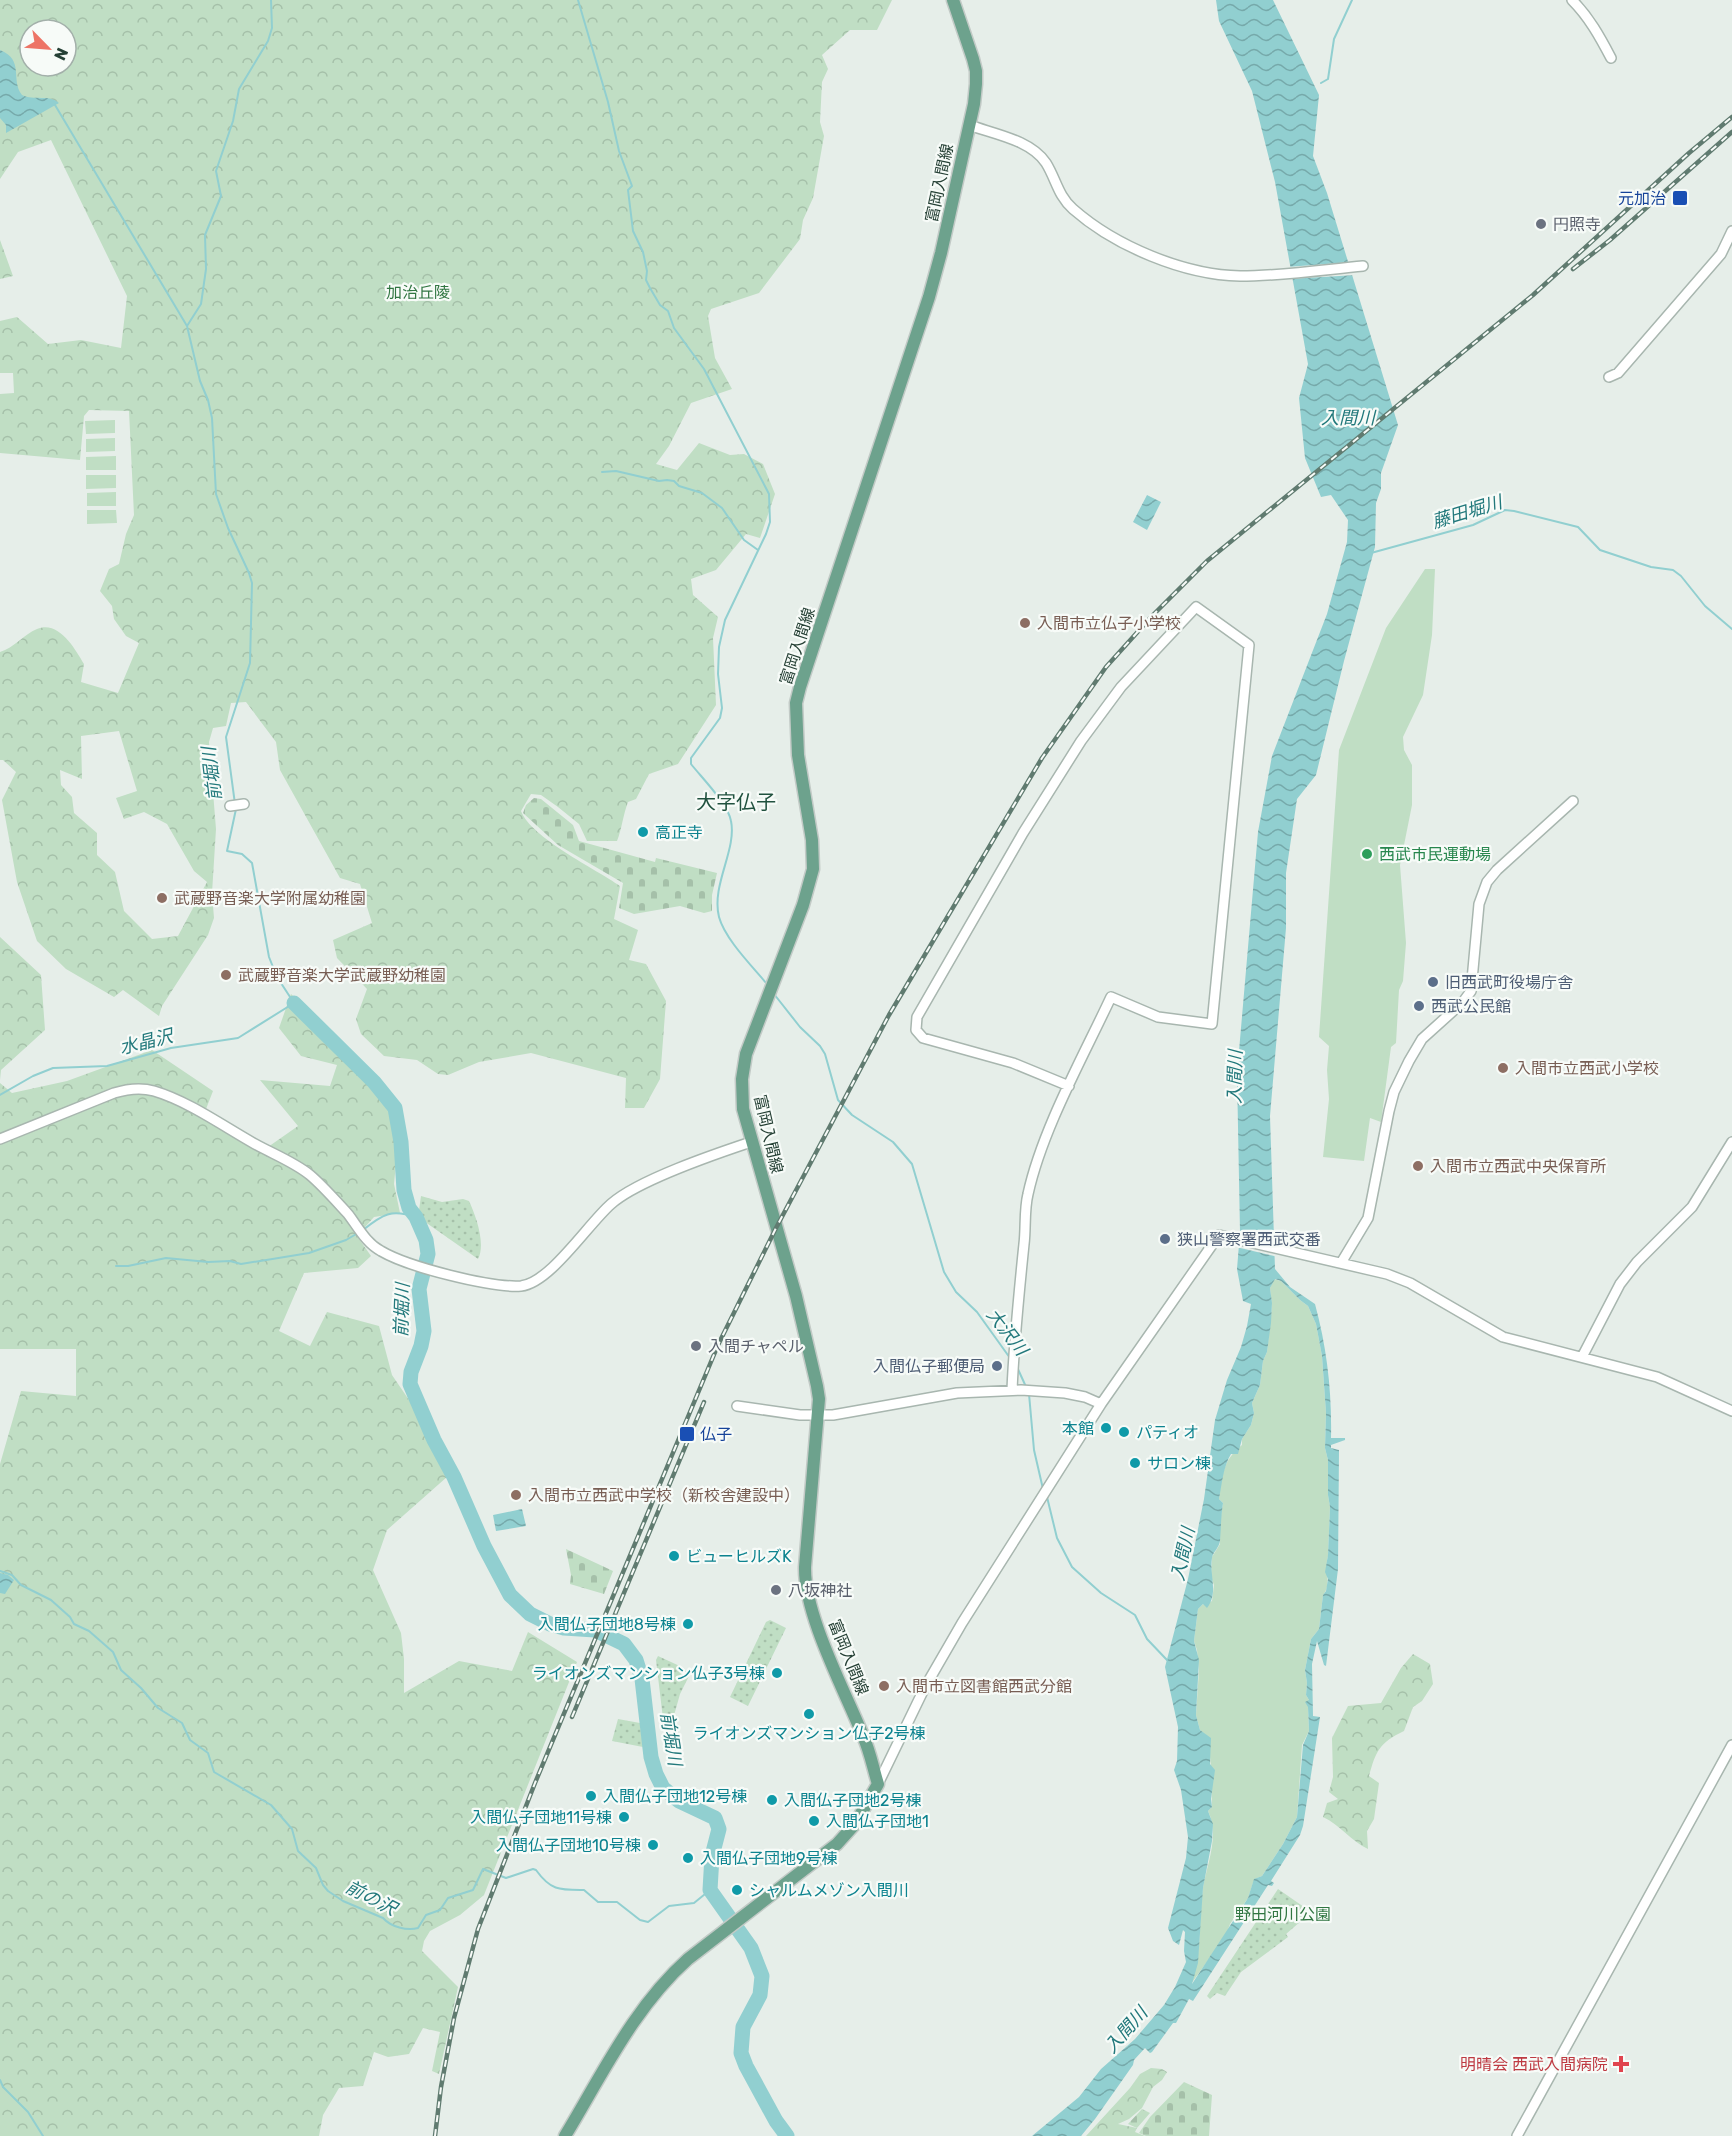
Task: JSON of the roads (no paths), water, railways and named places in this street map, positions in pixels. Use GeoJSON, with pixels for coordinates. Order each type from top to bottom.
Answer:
{"type":"FeatureCollection","features":[{"type":"Feature","properties":{"kind":"main road","name":"富岡入間線"},"geometry":{"type":"LineString","coordinates":[[878,1784],[865,1739],[816,1619],[806,1583],[805,1568],[817,1416],[817,1386],[782,1246],[743,1109],[742,1091],[746,1054],[803,905],[813,869],[812,840],[798,755],[796,713],[800,687],[929,297],[974,104],[976,71],[953,0]]}},
{"type":"Feature","properties":{"kind":"main road"},"geometry":{"type":"LineString","coordinates":[[565,2136],[638,2014],[669,1976],[837,1844],[855,1824],[878,1784]]}},
{"type":"Feature","properties":{"kind":"street"},"geometry":{"type":"LineString","coordinates":[[1572,0],[1585,13],[1605,44],[1611,58]]}},
{"type":"Feature","properties":{"kind":"street"},"geometry":{"type":"LineString","coordinates":[[969,125],[1034,150],[1046,163],[1060,195],[1075,210],[1128,246],[1167,262],[1240,276],[1363,266]]}},
{"type":"Feature","properties":{"kind":"street"},"geometry":{"type":"LineString","coordinates":[[1609,377],[1618,373],[1721,254],[1732,231]]}},
{"type":"Feature","properties":{"kind":"street"},"geometry":{"type":"LineString","coordinates":[[1016,1390],[1014,1329],[1025,1240],[1028,1193],[1048,1134],[1111,997],[1158,1017],[1212,1024],[1249,645],[1196,607],[1128,679],[1082,741],[1023,833],[917,1017],[916,1030],[923,1038],[1012,1063],[1069,1086]]}},
{"type":"Feature","properties":{"kind":"street"},"geometry":{"type":"LineString","coordinates":[[1339,1262],[1368,1218],[1389,1112],[1405,1068],[1419,1043],[1463,1002],[1471,991],[1481,894],[1497,870],[1573,801]]}},
{"type":"Feature","properties":{"kind":"street"},"geometry":{"type":"LineString","coordinates":[[0,1139],[120,1091],[142,1089],[153,1091],[198,1112],[309,1174],[364,1236],[381,1251],[413,1265],[511,1286],[535,1282],[552,1268],[622,1194],[752,1142]]}},
{"type":"Feature","properties":{"kind":"street"},"geometry":{"type":"LineString","coordinates":[[1582,1357],[1620,1284],[1637,1262],[1692,1207],[1732,1142]]}},
{"type":"Feature","properties":{"kind":"street"},"geometry":{"type":"LineString","coordinates":[[878,1784],[944,1653],[1101,1404],[1219,1235],[1339,1262],[1400,1279],[1503,1337],[1657,1377],[1732,1412]]}},
{"type":"Feature","properties":{"kind":"street"},"geometry":{"type":"LineString","coordinates":[[737,1406],[817,1416],[850,1413],[957,1394],[1016,1390],[1076,1395],[1101,1404]]}},
{"type":"Feature","properties":{"kind":"street"},"geometry":{"type":"LineString","coordinates":[[1517,2136],[1732,1745]]}},
{"type":"Feature","properties":{"kind":"water","name":"入間川"},"geometry":{"type":"Polygon","coordinates":[[[1216,0],[1273,0],[1319,95],[1313,156],[1327,193],[1398,425],[1381,473],[1381,489],[1376,503],[1375,547],[1316,775],[1297,799],[1286,873],[1286,928],[1270,1116],[1275,1269],[1290,1287],[1315,1304],[1328,1370],[1331,1438],[1345,1438],[1331,1445],[1331,1448],[1339,1450],[1338,1569],[1326,1666],[1317,1641],[1312,1664],[1313,1716],[1320,1717],[1300,1835],[1271,1881],[1274,1883],[1272,1886],[1268,1885],[1193,2001],[1189,1999],[1176,2023],[1173,2023],[1152,2052],[1150,2053],[1145,2048],[1134,2060],[1133,2065],[1081,2136],[1032,2136],[1079,2097],[1101,2069],[1135,2039],[1164,2005],[1186,1962],[1185,1932],[1183,1930],[1179,1945],[1173,1941],[1168,1928],[1186,1858],[1188,1837],[1181,1790],[1174,1770],[1177,1761],[1178,1727],[1165,1667],[1188,1579],[1204,1499],[1215,1420],[1227,1380],[1241,1347],[1251,1304],[1243,1301],[1237,1269],[1240,1232],[1237,1074],[1258,832],[1272,756],[1327,614],[1347,542],[1348,520],[1331,495],[1321,497],[1305,458],[1299,398],[1308,364],[1275,182],[1252,91],[1219,21],[1216,0]],[[1275,1279],[1270,1288],[1272,1303],[1267,1352],[1263,1361],[1260,1385],[1252,1403],[1254,1413],[1251,1425],[1242,1439],[1238,1454],[1231,1454],[1223,1476],[1219,1499],[1223,1503],[1220,1541],[1211,1564],[1213,1584],[1211,1602],[1207,1608],[1203,1604],[1198,1609],[1194,1641],[1199,1660],[1196,1715],[1200,1730],[1211,1738],[1210,1764],[1215,1770],[1212,1807],[1208,1811],[1213,1824],[1212,1841],[1203,1888],[1198,1963],[1192,1984],[1248,1898],[1254,1879],[1262,1876],[1297,1817],[1303,1745],[1309,1731],[1308,1707],[1305,1702],[1309,1700],[1306,1695],[1305,1670],[1311,1639],[1319,1629],[1323,1595],[1328,1579],[1325,1572],[1330,1507],[1328,1460],[1325,1448],[1326,1413],[1322,1356],[1316,1324],[1308,1306],[1281,1281],[1275,1279]]]}},
{"type":"Feature","properties":{"kind":"water"},"geometry":{"type":"Polygon","coordinates":[[[0,50],[8,54],[15,64],[17,83],[22,95],[51,99],[59,103],[6,133],[6,125],[0,118],[0,50]]]}},
{"type":"Feature","properties":{"kind":"water"},"geometry":{"type":"Polygon","coordinates":[[[1147,495],[1161,502],[1147,530],[1133,522],[1147,495]]]}},
{"type":"Feature","properties":{"kind":"water"},"geometry":{"type":"Polygon","coordinates":[[[522,1509],[526,1526],[496,1531],[493,1515],[522,1509]]]}},
{"type":"Feature","properties":{"kind":"water"},"geometry":{"type":"Polygon","coordinates":[[[0,1573],[14,1580],[5,1594],[0,1593],[0,1573]]]}},
{"type":"Feature","properties":{"kind":"waterway"},"geometry":{"type":"LineString","coordinates":[[187,326],[201,304],[206,269],[205,235],[221,196],[216,171],[233,121],[239,89],[268,41],[272,28],[271,0]]}},
{"type":"Feature","properties":{"kind":"waterway"},"geometry":{"type":"LineString","coordinates":[[578,0],[608,102],[619,151],[632,186],[628,190],[633,231],[643,252],[647,271],[646,280],[660,305],[668,311],[674,328],[704,369],[769,494],[770,522],[725,620],[719,647],[718,674],[722,708],[720,718],[691,758],[691,764],[720,799],[731,821],[731,844],[718,893],[719,917],[733,943],[767,984]]}},
{"type":"Feature","properties":{"kind":"waterway"},"geometry":{"type":"LineString","coordinates":[[1321,83],[1328,79],[1334,39],[1352,0]]}},
{"type":"Feature","properties":{"kind":"waterway","name":"前堀川"},"geometry":{"type":"LineString","coordinates":[[55,105],[187,326],[200,381],[208,400],[212,418],[216,494],[252,583],[250,663],[226,737],[235,804]]}},
{"type":"Feature","properties":{"kind":"waterway"},"geometry":{"type":"LineString","coordinates":[[602,472],[616,471],[659,481],[674,481],[679,486],[702,493],[722,508],[744,540],[758,550]]}},
{"type":"Feature","properties":{"kind":"waterway","name":"藤田堀川"},"geometry":{"type":"LineString","coordinates":[[1371,553],[1473,525],[1505,510],[1514,511],[1578,527],[1600,550],[1651,567],[1673,570],[1681,576],[1705,606],[1732,629]]}},
{"type":"Feature","properties":{"kind":"waterway","name":"水晶沢"},"geometry":{"type":"LineString","coordinates":[[0,1095],[33,1076],[53,1068],[107,1066],[171,1048],[238,1038],[294,1003],[277,977],[269,957],[252,863],[242,854],[227,851],[236,809]]}},
{"type":"Feature","properties":{"kind":"waterway","name":"大沢川"},"geometry":{"type":"LineString","coordinates":[[774,994],[825,1054],[838,1100],[852,1115],[893,1142],[912,1164],[944,1272],[956,1292],[977,1312],[1010,1358]]}},
{"type":"Feature","properties":{"kind":"waterway","name":"前堀川"},"geometry":{"type":"LineString","coordinates":[[294,1003],[374,1082],[395,1108],[401,1142],[404,1190],[409,1208],[416,1217],[426,1240],[428,1254],[419,1289],[424,1331],[411,1372],[410,1384],[484,1546],[510,1595],[530,1614],[564,1628],[595,1630],[624,1644],[636,1660],[642,1679],[651,1757],[663,1788],[679,1801],[715,1818],[719,1829],[712,1856],[710,1890],[751,1948],[762,1976],[760,1995],[743,2027],[741,2053],[776,2121],[787,2136]]}},
{"type":"Feature","properties":{"kind":"waterway"},"geometry":{"type":"LineString","coordinates":[[363,1230],[388,1214],[400,1213],[416,1217]]}},
{"type":"Feature","properties":{"kind":"waterway"},"geometry":{"type":"LineString","coordinates":[[116,1266],[128,1266],[166,1258],[208,1262],[230,1261],[241,1264],[309,1253],[346,1240],[358,1233]]}},
{"type":"Feature","properties":{"kind":"waterway","name":"大沢川"},"geometry":{"type":"LineString","coordinates":[[1017,1367],[1027,1389]]}},
{"type":"Feature","properties":{"kind":"waterway","name":"大沢川"},"geometry":{"type":"LineString","coordinates":[[1029,1394],[1034,1450],[1043,1489]]}},
{"type":"Feature","properties":{"kind":"waterway","name":"大沢川"},"geometry":{"type":"LineString","coordinates":[[1047,1497],[1057,1538],[1072,1567],[1101,1593],[1135,1615],[1147,1639],[1167,1660]]}},
{"type":"Feature","properties":{"kind":"waterway","name":"前の沢"},"geometry":{"type":"LineString","coordinates":[[0,1571],[12,1575],[21,1585],[51,1600],[70,1617],[74,1624],[89,1631],[113,1652],[121,1670],[158,1708],[182,1723],[190,1740],[208,1753],[214,1772],[271,1805],[292,1829],[298,1851],[316,1868],[328,1891],[343,1901],[383,1918],[399,1928],[418,1928],[426,1915],[440,1910],[448,1898],[473,1890],[483,1869],[506,1878],[533,1869],[551,1886],[584,1890],[598,1902],[617,1902],[640,1920],[648,1922],[669,1906],[694,1903],[710,1890]]}},
{"type":"Feature","properties":{"kind":"waterway"},"geometry":{"type":"LineString","coordinates":[[0,2080],[3,2087],[28,2112],[43,2136]]}},
{"type":"Feature","properties":{"kind":"railway"},"geometry":{"type":"LineString","coordinates":[[435,2136],[441,2087],[454,2018],[478,1929],[535,1783],[718,1345],[776,1228],[889,1015],[1042,758],[1106,667],[1152,616],[1207,561],[1533,295],[1689,153],[1732,117]]}},
{"type":"Feature","properties":{"kind":"railway"},"geometry":{"type":"LineString","coordinates":[[1573,269],[1610,240],[1732,132]]}},
{"type":"Feature","properties":{"kind":"railway"},"geometry":{"type":"LineString","coordinates":[[572,1717],[704,1402]]}},
{"type":"Feature","properties":{"kind":"place","name":"元加治"},"geometry":{"type":"Point","coordinates":[1680,198]}},
{"type":"Feature","properties":{"kind":"place","name":"円照寺"},"geometry":{"type":"Point","coordinates":[1541,224]}},
{"type":"Feature","properties":{"kind":"place","name":"入間市立仏子小学校"},"geometry":{"type":"Point","coordinates":[1025,623]}},
{"type":"Feature","properties":{"kind":"place","name":"高正寺"},"geometry":{"type":"Point","coordinates":[643,832]}},
{"type":"Feature","properties":{"kind":"place","name":"西武市民運動場"},"geometry":{"type":"Point","coordinates":[1367,854]}},
{"type":"Feature","properties":{"kind":"place","name":"武蔵野音楽大学附属幼稚園"},"geometry":{"type":"Point","coordinates":[162,898]}},
{"type":"Feature","properties":{"kind":"place","name":"武蔵野音楽大学武蔵野幼稚園"},"geometry":{"type":"Point","coordinates":[226,975]}},
{"type":"Feature","properties":{"kind":"place","name":"旧西武町役場庁舎"},"geometry":{"type":"Point","coordinates":[1433,982]}},
{"type":"Feature","properties":{"kind":"place","name":"西武公民館"},"geometry":{"type":"Point","coordinates":[1419,1006]}},
{"type":"Feature","properties":{"kind":"place","name":"入間市立西武小学校"},"geometry":{"type":"Point","coordinates":[1503,1068]}},
{"type":"Feature","properties":{"kind":"place","name":"入間市立西武中央保育所"},"geometry":{"type":"Point","coordinates":[1418,1166]}},
{"type":"Feature","properties":{"kind":"place","name":"狭山警察署西武交番"},"geometry":{"type":"Point","coordinates":[1165,1239]}},
{"type":"Feature","properties":{"kind":"place","name":"入間チャペル"},"geometry":{"type":"Point","coordinates":[696,1346]}},
{"type":"Feature","properties":{"kind":"place","name":"入間仏子郵便局"},"geometry":{"type":"Point","coordinates":[997,1366]}},
{"type":"Feature","properties":{"kind":"place","name":"本館"},"geometry":{"type":"Point","coordinates":[1106,1428]}},
{"type":"Feature","properties":{"kind":"place","name":"パティオ"},"geometry":{"type":"Point","coordinates":[1124,1432]}},
{"type":"Feature","properties":{"kind":"place","name":"仏子"},"geometry":{"type":"Point","coordinates":[687,1434]}},
{"type":"Feature","properties":{"kind":"place","name":"サロン棟"},"geometry":{"type":"Point","coordinates":[1135,1463]}},
{"type":"Feature","properties":{"kind":"place","name":"入間市立西武中学校（新校舎建設中）"},"geometry":{"type":"Point","coordinates":[516,1495]}},
{"type":"Feature","properties":{"kind":"place","name":"ビューヒルズK"},"geometry":{"type":"Point","coordinates":[674,1556]}},
{"type":"Feature","properties":{"kind":"place","name":"八坂神社"},"geometry":{"type":"Point","coordinates":[776,1590]}},
{"type":"Feature","properties":{"kind":"place","name":"入間仏子団地8号棟"},"geometry":{"type":"Point","coordinates":[688,1624]}},
{"type":"Feature","properties":{"kind":"place","name":"ライオンズマンション仏子3号棟"},"geometry":{"type":"Point","coordinates":[777,1673]}},
{"type":"Feature","properties":{"kind":"place","name":"入間市立図書館西武分館"},"geometry":{"type":"Point","coordinates":[884,1686]}},
{"type":"Feature","properties":{"kind":"place","name":"ライオンズマンション仏子2号棟"},"geometry":{"type":"Point","coordinates":[809,1714]}},
{"type":"Feature","properties":{"kind":"place","name":"入間仏子団地12号棟"},"geometry":{"type":"Point","coordinates":[591,1796]}},
{"type":"Feature","properties":{"kind":"place","name":"入間仏子団地2号棟"},"geometry":{"type":"Point","coordinates":[772,1800]}},
{"type":"Feature","properties":{"kind":"place","name":"入間仏子団地11号棟"},"geometry":{"type":"Point","coordinates":[624,1817]}},
{"type":"Feature","properties":{"kind":"place","name":"入間仏子団地1"},"geometry":{"type":"Point","coordinates":[814,1821]}},
{"type":"Feature","properties":{"kind":"place","name":"入間仏子団地10号棟"},"geometry":{"type":"Point","coordinates":[653,1845]}},
{"type":"Feature","properties":{"kind":"place","name":"入間仏子団地9号棟"},"geometry":{"type":"Point","coordinates":[688,1858]}},
{"type":"Feature","properties":{"kind":"place","name":"シャルムメゾン入間川"},"geometry":{"type":"Point","coordinates":[737,1890]}},
{"type":"Feature","properties":{"kind":"place","name":"明晴会 西武入間病院"},"geometry":{"type":"Point","coordinates":[1621,2064]}},
{"type":"Feature","properties":{"kind":"district","name":"大字仏子"},"geometry":{"type":"Point","coordinates":[736,802]}},
{"type":"Feature","properties":{"kind":"park label","name":"加治丘陵"},"geometry":{"type":"Point","coordinates":[418,292]}},
{"type":"Feature","properties":{"kind":"park label","name":"野田河川公園"},"geometry":{"type":"Point","coordinates":[1283,1914]}}]}
